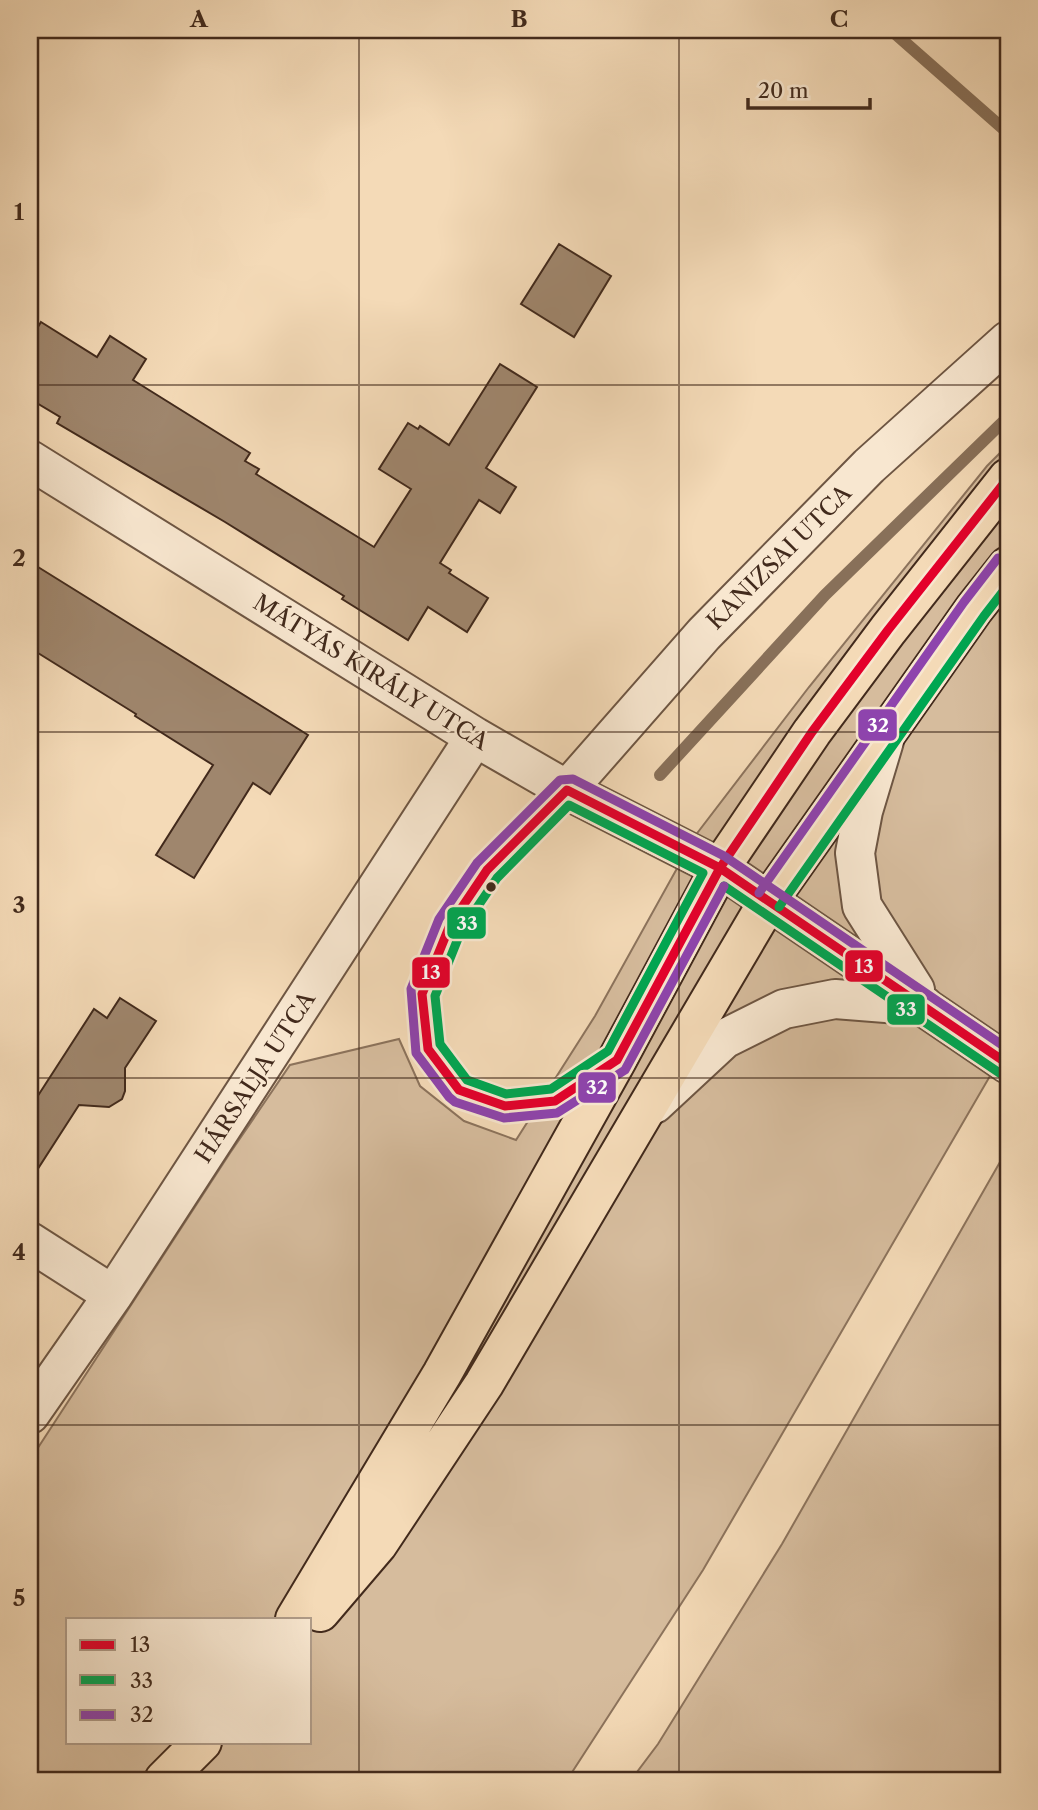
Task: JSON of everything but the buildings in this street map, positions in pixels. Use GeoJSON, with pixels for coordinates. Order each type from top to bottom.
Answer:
{"type":"FeatureCollection","features":[{"type":"Feature","properties":{"kind":"main road"},"geometry":{"type":"LineString","coordinates":[[296,1618],[442,1374],[617,1060],[720,868],[812,732],[888,629],[1008,478]]}},
{"type":"Feature","properties":{"kind":"main road"},"geometry":{"type":"LineString","coordinates":[[312,1622],[378,1544],[484,1384],[769,900],[887,729],[1008,566]]}},
{"type":"Feature","properties":{"kind":"main road"},"geometry":{"type":"LineString","coordinates":[[164,1780],[200,1744]]}},
{"type":"Feature","properties":{"kind":"street","name":"KANIZSAI UTCA"},"geometry":{"type":"LineString","coordinates":[[567,790],[704,634],[869,466],[1008,341]]}},
{"type":"Feature","properties":{"kind":"street","name":"MÁTYÁS KIRÁLY UTCA"},"geometry":{"type":"LineString","coordinates":[[30,460],[475,737],[567,790],[720,868],[1008,1064]]}},
{"type":"Feature","properties":{"kind":"street"},"geometry":{"type":"LineString","coordinates":[[887,729],[863,811],[855,853],[862,906],[926,1007]]}},
{"type":"Feature","properties":{"kind":"street","name":"HÁRSALJA UTCA"},"geometry":{"type":"LineString","coordinates":[[30,1414],[113,1295],[475,737]]}},
{"type":"Feature","properties":{"kind":"street"},"geometry":{"type":"LineString","coordinates":[[646,1111],[724,1039],[784,1009],[835,999],[926,1007]]}},
{"type":"Feature","properties":{"kind":"street"},"geometry":{"type":"LineString","coordinates":[[30,1242],[113,1295]]}},
{"type":"Feature","properties":{"kind":"shaded area"},"geometry":{"type":"Polygon","coordinates":[[[1008,445],[1008,1045],[703,1570],[567,1780],[30,1780],[30,1460],[290,1065],[399,1039],[420,1086],[464,1121],[516,1140],[595,1016],[695,836],[809,687],[987,466],[1008,445]]]}},
{"type":"Feature","properties":{"kind":"shaded area"},"geometry":{"type":"Polygon","coordinates":[[[1008,1148],[1008,1780],[631,1780],[658,1744],[782,1544],[1008,1148]]]}},
{"type":"Feature","properties":{"kind":"waterway"},"geometry":{"type":"LineString","coordinates":[[891,30],[1008,133]]}},
{"type":"Feature","properties":{"kind":"waterway"},"geometry":{"type":"LineString","coordinates":[[660,775],[825,595],[1008,417]]}},
{"type":"Feature","properties":{"kind":"transit line","name":"13"},"geometry":{"type":"LineString","coordinates":[[720,868],[812,732],[888,630],[1008,478]]}},
{"type":"Feature","properties":{"kind":"transit line","name":"32"},"geometry":{"type":"LineString","coordinates":[[759,893],[964,602],[998,558]]}},
{"type":"Feature","properties":{"kind":"transit line","name":"33"},"geometry":{"type":"LineString","coordinates":[[779,907],[1008,585]]}},
{"type":"Feature","properties":{"kind":"transit line","name":"32"},"geometry":{"type":"LineString","coordinates":[[724,886],[625,1070],[557,1113],[504,1118],[455,1102],[416,1053],[411,989],[439,919],[477,863],[560,780],[573,779],[726,857]]}},
{"type":"Feature","properties":{"kind":"transit line","name":"13"},"geometry":{"type":"LineString","coordinates":[[567,790],[720,868],[617,1060],[555,1101],[505,1106],[459,1090],[428,1049],[422,994],[450,925],[487,870],[567,790]]}},
{"type":"Feature","properties":{"kind":"transit line","name":"33"},"geometry":{"type":"LineString","coordinates":[[569,805],[703,873],[608,1051],[551,1089],[506,1094],[467,1080],[440,1044],[435,996],[461,931],[497,878],[569,805]]}},
{"type":"Feature","properties":{"kind":"transit line","name":"32"},"geometry":{"type":"LineString","coordinates":[[727,858],[1008,1049]]}},
{"type":"Feature","properties":{"kind":"transit line","name":"13"},"geometry":{"type":"LineString","coordinates":[[720,868],[1008,1064]]}},
{"type":"Feature","properties":{"kind":"transit line","name":"33"},"geometry":{"type":"LineString","coordinates":[[724,886],[1001,1074]]}}]}
